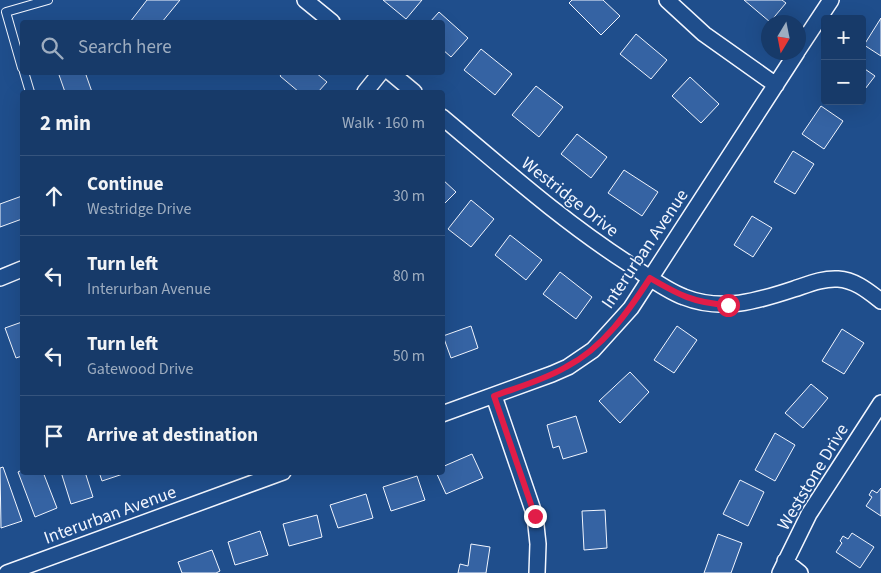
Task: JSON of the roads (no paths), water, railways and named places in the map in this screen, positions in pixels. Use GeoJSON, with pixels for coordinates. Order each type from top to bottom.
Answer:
{"type":"FeatureCollection","features":[{"type":"Feature","properties":{"kind":"street"},"geometry":{"type":"LineString","coordinates":[[305,0],[330,20]]}},
{"type":"Feature","properties":{"kind":"street"},"geometry":{"type":"LineString","coordinates":[[667,0],[704,34],[776,84]]}},
{"type":"Feature","properties":{"kind":"street","name":"Interurban Avenue"},"geometry":{"type":"LineString","coordinates":[[806,39],[831,0]]}},
{"type":"Feature","properties":{"kind":"street","name":"Interurban Avenue"},"geometry":{"type":"LineString","coordinates":[[445,413],[552,374],[568,367],[593,350],[631,308],[792,60]]}},
{"type":"Feature","properties":{"kind":"street"},"geometry":{"type":"LineString","coordinates":[[367,90],[379,75]]}},
{"type":"Feature","properties":{"kind":"street"},"geometry":{"type":"LineString","coordinates":[[394,75],[412,90]]}},
{"type":"Feature","properties":{"kind":"street","name":"Westridge Drive"},"geometry":{"type":"LineString","coordinates":[[445,120],[560,216],[600,246],[683,297],[707,304],[728,305],[762,299],[823,279],[839,279],[852,282],[866,289],[881,301]]}},
{"type":"Feature","properties":{"kind":"street"},"geometry":{"type":"LineString","coordinates":[[0,278],[20,270]]}},
{"type":"Feature","properties":{"kind":"street"},"geometry":{"type":"LineString","coordinates":[[494,396],[535,516],[538,544],[537,573]]}},
{"type":"Feature","properties":{"kind":"street","name":"Weststone Drive"},"geometry":{"type":"LineString","coordinates":[[783,567],[809,514],[881,403]]}},
{"type":"Feature","properties":{"kind":"street","name":"Interurban Avenue"},"geometry":{"type":"LineString","coordinates":[[7,573],[275,475]]}},
{"type":"Feature","properties":{"kind":"street"},"geometry":{"type":"LineString","coordinates":[[783,567],[800,573]]}},
{"type":"Feature","properties":{"kind":"lane"},"geometry":{"type":"LineString","coordinates":[[20,61],[6,12],[43,1]]}},
{"type":"Feature","properties":{"kind":"lane"},"geometry":{"type":"LineString","coordinates":[[25,75],[29,90]]}}]}
